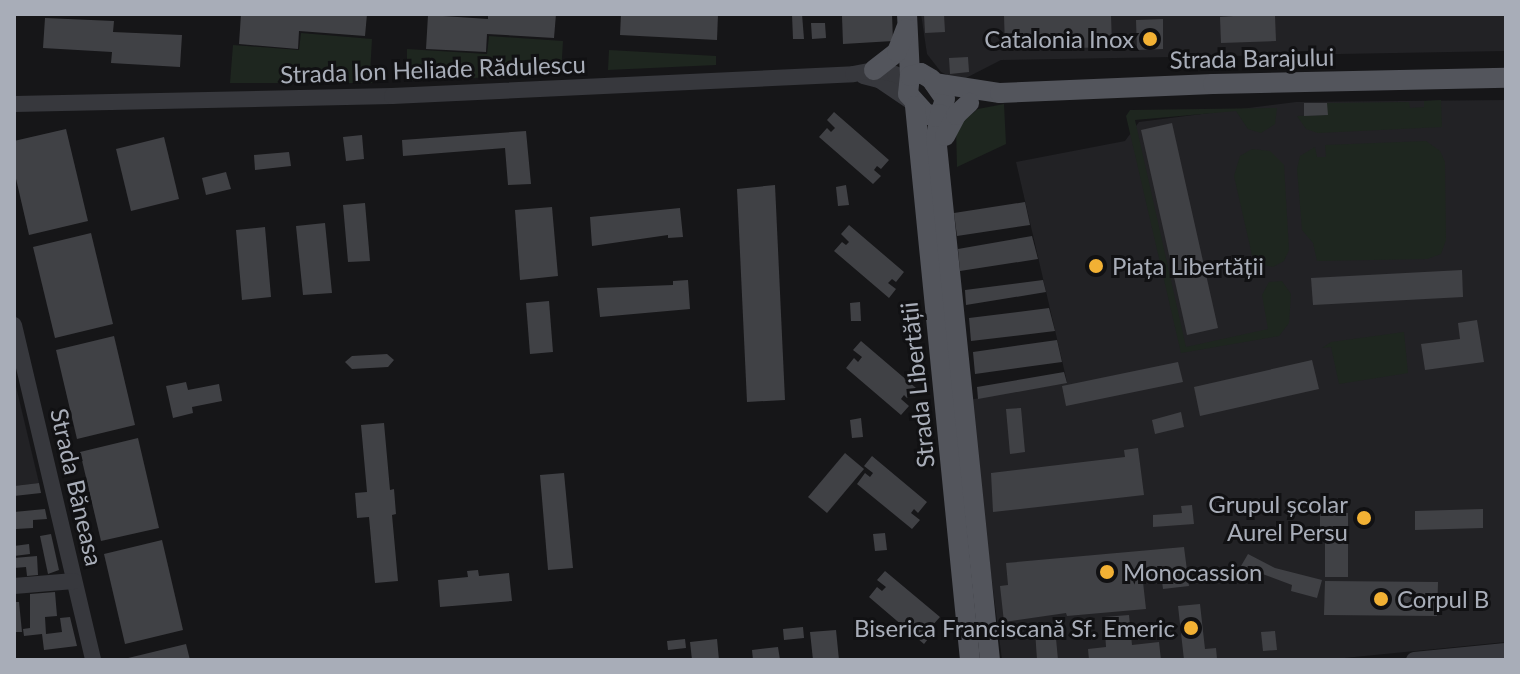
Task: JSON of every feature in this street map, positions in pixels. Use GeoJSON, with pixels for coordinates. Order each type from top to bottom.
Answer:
{"type":"FeatureCollection","features":[{"type":"Feature","properties":{"kind":"main road"},"geometry":{"type":"LineString","coordinates":[[874,70],[897,52],[907,18]]}},
{"type":"Feature","properties":{"kind":"main road"},"geometry":{"type":"LineString","coordinates":[[907,18],[919,79],[945,99],[942,112],[927,115],[914,104]]}},
{"type":"Feature","properties":{"kind":"main road","name":"Strada Barajului"},"geometry":{"type":"LineString","coordinates":[[919,79],[1000,93],[1213,84],[1506,78]]}},
{"type":"Feature","properties":{"kind":"main road","name":"Strada Libertății"},"geometry":{"type":"LineString","coordinates":[[919,79],[914,104],[970,660]]}},
{"type":"Feature","properties":{"kind":"main road","name":"Strada Barajului"},"geometry":{"type":"LineString","coordinates":[[942,112],[1000,93]]}},
{"type":"Feature","properties":{"kind":"main road"},"geometry":{"type":"LineString","coordinates":[[940,175],[948,125],[969,103]]}},
{"type":"Feature","properties":{"kind":"main road","name":"Strada Libertății"},"geometry":{"type":"LineString","coordinates":[[942,112],[936,136],[990,660]]}},
{"type":"Feature","properties":{"kind":"street","name":"Strada Ion Heliade Rădulescu"},"geometry":{"type":"LineString","coordinates":[[14,104],[392,96],[853,74],[874,70],[919,79]]}},
{"type":"Feature","properties":{"kind":"street","name":"Strada Ion Heliade Rădulescu"},"geometry":{"type":"LineString","coordinates":[[853,74],[879,80],[914,104]]}},
{"type":"Feature","properties":{"kind":"street","name":"Strada Băneasa"},"geometry":{"type":"LineString","coordinates":[[14,325],[93,660]]}},
{"type":"Feature","properties":{"kind":"street"},"geometry":{"type":"LineString","coordinates":[[14,586],[74,581]]}},
{"type":"Feature","properties":{"kind":"street"},"geometry":{"type":"LineString","coordinates":[[1414,660],[1506,651]]}},
{"type":"Feature","properties":{"kind":"shaded area"},"geometry":{"type":"Polygon","coordinates":[[[921,14],[1506,14],[1506,51],[1001,60],[960,81],[941,72],[927,54],[921,14]]]}},
{"type":"Feature","properties":{"kind":"shaded area"},"geometry":{"type":"Polygon","coordinates":[[[301,33],[372,39],[370,74],[382,75],[382,83],[230,83],[233,45],[299,50],[301,33]]]}},
{"type":"Feature","properties":{"kind":"shaded area"},"geometry":{"type":"Polygon","coordinates":[[[489,36],[563,41],[561,74],[407,81],[407,49],[487,54],[489,36]]]}},
{"type":"Feature","properties":{"kind":"shaded area"},"geometry":{"type":"Polygon","coordinates":[[[609,50],[716,56],[716,65],[608,70],[609,50]]]}},
{"type":"Feature","properties":{"kind":"shaded area"},"geometry":{"type":"Polygon","coordinates":[[[1441,100],[1442,127],[1318,133],[1306,129],[1297,116],[1327,115],[1327,103],[1409,102],[1410,108],[1424,107],[1424,101],[1441,100]]]}},
{"type":"Feature","properties":{"kind":"shaded area"},"geometry":{"type":"Polygon","coordinates":[[[1506,100],[1506,642],[1324,660],[1002,660],[969,400],[1067,382],[1016,162],[1125,141],[1139,122],[1296,102],[1506,100]]]}},
{"type":"Feature","properties":{"kind":"shaded area"},"geometry":{"type":"Polygon","coordinates":[[[1004,104],[1006,144],[957,167],[956,127],[978,109],[1004,104]]]}},
{"type":"Feature","properties":{"kind":"shaded area"},"geometry":{"type":"Polygon","coordinates":[[[1277,108],[1275,124],[1261,133],[1248,129],[1236,111],[1135,120],[1186,347],[1268,329],[1262,295],[1269,282],[1282,281],[1291,294],[1289,323],[1279,336],[1181,353],[1126,116],[1130,110],[1277,108]]]}},
{"type":"Feature","properties":{"kind":"shaded area"},"geometry":{"type":"Polygon","coordinates":[[[1426,141],[1440,151],[1445,162],[1446,240],[1441,254],[1427,259],[1317,261],[1313,243],[1302,230],[1297,169],[1300,156],[1315,147],[1317,157],[1326,157],[1325,145],[1426,141]]]}},
{"type":"Feature","properties":{"kind":"shaded area"},"geometry":{"type":"Polygon","coordinates":[[[1252,149],[1270,151],[1284,165],[1289,250],[1284,261],[1273,267],[1260,264],[1252,255],[1234,176],[1240,156],[1252,149]]]}},
{"type":"Feature","properties":{"kind":"shaded area"},"geometry":{"type":"Polygon","coordinates":[[[1404,332],[1408,373],[1339,384],[1331,347],[1322,348],[1331,342],[1404,332]]]}},
{"type":"Feature","properties":{"kind":"shaded area"},"geometry":{"type":"Polygon","coordinates":[[[14,378],[39,483],[14,486],[14,378]]]}},
{"type":"Feature","properties":{"kind":"building"},"geometry":{"type":"Polygon","coordinates":[[[241,14],[367,14],[365,36],[299,31],[298,49],[239,44],[241,14]]]}},
{"type":"Feature","properties":{"kind":"building"},"geometry":{"type":"Polygon","coordinates":[[[488,14],[556,14],[554,38],[487,34],[486,52],[426,49],[428,15],[488,19],[488,14]]]}},
{"type":"Feature","properties":{"kind":"building"},"geometry":{"type":"Polygon","coordinates":[[[621,14],[718,14],[717,40],[620,35],[621,14]]]}},
{"type":"Feature","properties":{"kind":"building"},"geometry":{"type":"Polygon","coordinates":[[[792,14],[802,14],[804,39],[793,39],[792,14]]]}},
{"type":"Feature","properties":{"kind":"building"},"geometry":{"type":"Polygon","coordinates":[[[892,14],[893,41],[843,44],[842,16],[892,14]]]}},
{"type":"Feature","properties":{"kind":"building"},"geometry":{"type":"Polygon","coordinates":[[[924,14],[944,14],[945,32],[925,33],[924,14]]]}},
{"type":"Feature","properties":{"kind":"building"},"geometry":{"type":"Polygon","coordinates":[[[1004,14],[1111,14],[1112,47],[1005,50],[1004,14]]]}},
{"type":"Feature","properties":{"kind":"building"},"geometry":{"type":"Polygon","coordinates":[[[1275,16],[1276,41],[1221,43],[1220,17],[1275,16]]]}},
{"type":"Feature","properties":{"kind":"building"},"geometry":{"type":"Polygon","coordinates":[[[45,18],[114,21],[113,32],[182,35],[180,67],[111,63],[112,52],[43,48],[45,18]]]}},
{"type":"Feature","properties":{"kind":"building"},"geometry":{"type":"Polygon","coordinates":[[[1163,19],[1163,49],[1137,50],[1136,20],[1163,19]]]}},
{"type":"Feature","properties":{"kind":"building"},"geometry":{"type":"Polygon","coordinates":[[[811,23],[825,23],[826,38],[812,39],[811,23]]]}},
{"type":"Feature","properties":{"kind":"building"},"geometry":{"type":"Polygon","coordinates":[[[968,57],[969,72],[950,74],[949,58],[968,57]]]}},
{"type":"Feature","properties":{"kind":"building"},"geometry":{"type":"Polygon","coordinates":[[[1304,103],[1327,103],[1328,115],[1304,116],[1304,103]]]}},
{"type":"Feature","properties":{"kind":"building"},"geometry":{"type":"Polygon","coordinates":[[[834,112],[889,160],[881,169],[877,166],[874,170],[881,176],[873,184],[819,137],[827,128],[831,132],[835,128],[827,120],[834,112]]]}},
{"type":"Feature","properties":{"kind":"building"},"geometry":{"type":"Polygon","coordinates":[[[1172,123],[1218,328],[1187,335],[1141,130],[1172,123]]]}},
{"type":"Feature","properties":{"kind":"building"},"geometry":{"type":"Polygon","coordinates":[[[66,129],[88,221],[29,235],[14,170],[14,141],[66,129]]]}},
{"type":"Feature","properties":{"kind":"building"},"geometry":{"type":"Polygon","coordinates":[[[526,131],[531,184],[508,185],[505,148],[403,156],[402,140],[526,131]]]}},
{"type":"Feature","properties":{"kind":"building"},"geometry":{"type":"Polygon","coordinates":[[[362,135],[364,159],[346,161],[343,137],[362,135]]]}},
{"type":"Feature","properties":{"kind":"building"},"geometry":{"type":"Polygon","coordinates":[[[164,137],[179,199],[131,211],[116,149],[164,137]]]}},
{"type":"Feature","properties":{"kind":"building"},"geometry":{"type":"Polygon","coordinates":[[[289,152],[291,166],[255,170],[254,155],[289,152]]]}},
{"type":"Feature","properties":{"kind":"building"},"geometry":{"type":"Polygon","coordinates":[[[226,172],[231,189],[206,195],[202,178],[226,172]]]}},
{"type":"Feature","properties":{"kind":"building"},"geometry":{"type":"Polygon","coordinates":[[[775,185],[785,400],[747,402],[737,189],[775,185]]]}},
{"type":"Feature","properties":{"kind":"building"},"geometry":{"type":"Polygon","coordinates":[[[846,185],[849,205],[838,206],[836,187],[846,185]]]}},
{"type":"Feature","properties":{"kind":"building"},"geometry":{"type":"Polygon","coordinates":[[[1025,202],[1030,225],[957,236],[954,213],[1025,202]]]}},
{"type":"Feature","properties":{"kind":"building"},"geometry":{"type":"Polygon","coordinates":[[[365,203],[370,261],[348,262],[343,205],[365,203]]]}},
{"type":"Feature","properties":{"kind":"building"},"geometry":{"type":"Polygon","coordinates":[[[552,207],[558,276],[520,280],[515,210],[552,207]]]}},
{"type":"Feature","properties":{"kind":"building"},"geometry":{"type":"Polygon","coordinates":[[[680,208],[683,237],[668,238],[668,235],[592,246],[590,217],[680,208]]]}},
{"type":"Feature","properties":{"kind":"building"},"geometry":{"type":"Polygon","coordinates":[[[325,223],[332,293],[303,295],[296,226],[325,223]]]}},
{"type":"Feature","properties":{"kind":"building"},"geometry":{"type":"Polygon","coordinates":[[[849,225],[904,272],[896,282],[892,279],[888,283],[896,289],[889,298],[834,251],[842,242],[846,245],[849,242],[841,234],[849,225]]]}},
{"type":"Feature","properties":{"kind":"building"},"geometry":{"type":"Polygon","coordinates":[[[265,227],[271,297],[242,300],[236,230],[265,227]]]}},
{"type":"Feature","properties":{"kind":"building"},"geometry":{"type":"Polygon","coordinates":[[[91,233],[113,324],[55,338],[33,247],[91,233]]]}},
{"type":"Feature","properties":{"kind":"building"},"geometry":{"type":"Polygon","coordinates":[[[1032,236],[1038,259],[960,271],[958,249],[1032,236]]]}},
{"type":"Feature","properties":{"kind":"building"},"geometry":{"type":"Polygon","coordinates":[[[1462,270],[1463,297],[1313,305],[1311,278],[1462,270]]]}},
{"type":"Feature","properties":{"kind":"building"},"geometry":{"type":"Polygon","coordinates":[[[688,280],[690,309],[600,317],[597,288],[673,285],[673,281],[688,280]]]}},
{"type":"Feature","properties":{"kind":"building"},"geometry":{"type":"Polygon","coordinates":[[[1043,280],[1046,292],[966,305],[965,290],[1043,280]]]}},
{"type":"Feature","properties":{"kind":"building"},"geometry":{"type":"Polygon","coordinates":[[[549,301],[553,352],[530,354],[526,303],[549,301]]]}},
{"type":"Feature","properties":{"kind":"building"},"geometry":{"type":"Polygon","coordinates":[[[860,302],[861,321],[851,321],[850,303],[860,302]]]}},
{"type":"Feature","properties":{"kind":"building"},"geometry":{"type":"Polygon","coordinates":[[[1049,308],[1055,331],[971,341],[969,318],[1049,308]]]}},
{"type":"Feature","properties":{"kind":"building"},"geometry":{"type":"Polygon","coordinates":[[[1477,320],[1484,362],[1425,370],[1421,344],[1460,339],[1458,323],[1477,320]]]}},
{"type":"Feature","properties":{"kind":"building"},"geometry":{"type":"Polygon","coordinates":[[[114,336],[135,425],[77,439],[56,350],[114,336]]]}},
{"type":"Feature","properties":{"kind":"building"},"geometry":{"type":"Polygon","coordinates":[[[1057,340],[1062,362],[975,374],[973,352],[1057,340]]]}},
{"type":"Feature","properties":{"kind":"building"},"geometry":{"type":"Polygon","coordinates":[[[861,341],[916,388],[907,398],[904,395],[901,399],[909,406],[901,415],[846,368],[854,358],[858,362],[862,357],[853,350],[861,341]]]}},
{"type":"Feature","properties":{"kind":"building"},"geometry":{"type":"Polygon","coordinates":[[[387,354],[394,360],[388,367],[352,369],[345,362],[352,356],[387,354]]]}},
{"type":"Feature","properties":{"kind":"building"},"geometry":{"type":"Polygon","coordinates":[[[1312,360],[1319,389],[1200,416],[1194,387],[1312,360]]]}},
{"type":"Feature","properties":{"kind":"building"},"geometry":{"type":"Polygon","coordinates":[[[1178,362],[1183,382],[1066,406],[1062,386],[1178,362]]]}},
{"type":"Feature","properties":{"kind":"building"},"geometry":{"type":"Polygon","coordinates":[[[1064,372],[1067,383],[978,399],[977,387],[1064,372]]]}},
{"type":"Feature","properties":{"kind":"building"},"geometry":{"type":"Polygon","coordinates":[[[186,382],[188,390],[219,384],[222,401],[192,407],[193,413],[173,418],[166,386],[186,382]]]}},
{"type":"Feature","properties":{"kind":"building"},"geometry":{"type":"Polygon","coordinates":[[[1021,408],[1025,452],[1010,454],[1006,409],[1021,408]]]}},
{"type":"Feature","properties":{"kind":"building"},"geometry":{"type":"Polygon","coordinates":[[[1181,412],[1184,427],[1155,434],[1152,420],[1181,412]]]}},
{"type":"Feature","properties":{"kind":"building"},"geometry":{"type":"Polygon","coordinates":[[[861,418],[863,437],[852,438],[850,420],[861,418]]]}},
{"type":"Feature","properties":{"kind":"building"},"geometry":{"type":"Polygon","coordinates":[[[384,423],[390,490],[394,489],[396,514],[392,515],[398,581],[375,583],[369,517],[357,518],[355,493],[367,492],[361,425],[384,423]]]}},
{"type":"Feature","properties":{"kind":"building"},"geometry":{"type":"Polygon","coordinates":[[[138,438],[159,528],[101,541],[80,452],[138,438]]]}},
{"type":"Feature","properties":{"kind":"building"},"geometry":{"type":"Polygon","coordinates":[[[1138,448],[1144,495],[993,512],[991,473],[1125,457],[1124,450],[1138,448]]]}},
{"type":"Feature","properties":{"kind":"building"},"geometry":{"type":"Polygon","coordinates":[[[845,453],[864,469],[827,513],[808,497],[845,453]]]}},
{"type":"Feature","properties":{"kind":"building"},"geometry":{"type":"Polygon","coordinates":[[[872,456],[927,502],[918,513],[914,509],[911,513],[920,520],[912,529],[857,484],[865,473],[870,477],[873,473],[864,466],[872,456]]]}},
{"type":"Feature","properties":{"kind":"building"},"geometry":{"type":"Polygon","coordinates":[[[564,473],[573,568],[548,570],[540,475],[564,473]]]}},
{"type":"Feature","properties":{"kind":"building"},"geometry":{"type":"Polygon","coordinates":[[[39,483],[41,493],[14,496],[14,486],[39,483]]]}},
{"type":"Feature","properties":{"kind":"building"},"geometry":{"type":"Polygon","coordinates":[[[1192,505],[1194,524],[1153,527],[1153,515],[1182,513],[1181,506],[1192,505]]]}},
{"type":"Feature","properties":{"kind":"building"},"geometry":{"type":"Polygon","coordinates":[[[45,509],[47,519],[33,520],[33,528],[16,529],[14,512],[45,509]]]}},
{"type":"Feature","properties":{"kind":"building"},"geometry":{"type":"Polygon","coordinates":[[[1483,509],[1483,528],[1415,530],[1415,511],[1483,509]]]}},
{"type":"Feature","properties":{"kind":"building"},"geometry":{"type":"Polygon","coordinates":[[[1320,513],[1348,513],[1348,577],[1325,577],[1325,531],[1320,531],[1320,513]]]}},
{"type":"Feature","properties":{"kind":"building"},"geometry":{"type":"Polygon","coordinates":[[[885,533],[887,550],[875,551],[873,534],[885,533]]]}},
{"type":"Feature","properties":{"kind":"building"},"geometry":{"type":"Polygon","coordinates":[[[51,534],[59,570],[48,574],[40,536],[51,534]]]}},
{"type":"Feature","properties":{"kind":"building"},"geometry":{"type":"Polygon","coordinates":[[[162,540],[183,630],[125,644],[104,554],[162,540]]]}},
{"type":"Feature","properties":{"kind":"building"},"geometry":{"type":"Polygon","coordinates":[[[29,544],[30,554],[14,556],[14,546],[29,544]]]}},
{"type":"Feature","properties":{"kind":"building"},"geometry":{"type":"Polygon","coordinates":[[[1184,547],[1189,586],[1163,589],[1161,574],[1157,580],[1143,582],[1146,609],[1067,616],[1066,613],[1004,622],[1000,586],[1008,585],[1006,563],[1184,547]]]}},
{"type":"Feature","properties":{"kind":"building"},"geometry":{"type":"Polygon","coordinates":[[[1248,554],[1275,568],[1322,580],[1317,598],[1291,591],[1292,585],[1241,566],[1248,554]]]}},
{"type":"Feature","properties":{"kind":"building"},"geometry":{"type":"Polygon","coordinates":[[[37,556],[38,575],[27,576],[26,567],[14,568],[14,558],[37,556]]]}},
{"type":"Feature","properties":{"kind":"building"},"geometry":{"type":"Polygon","coordinates":[[[478,570],[479,576],[509,573],[512,601],[440,607],[438,580],[468,577],[467,571],[478,570]]]}},
{"type":"Feature","properties":{"kind":"building"},"geometry":{"type":"Polygon","coordinates":[[[885,571],[940,617],[931,627],[927,624],[924,628],[932,634],[924,644],[869,597],[877,587],[882,591],[886,587],[877,580],[885,571]]]}},
{"type":"Feature","properties":{"kind":"building","name":"Corpul B"},"geometry":{"type":"Polygon","coordinates":[[[1325,581],[1438,582],[1437,616],[1324,615],[1325,581]]]}},
{"type":"Feature","properties":{"kind":"building"},"geometry":{"type":"Polygon","coordinates":[[[55,592],[57,616],[45,617],[46,634],[62,632],[60,618],[70,617],[77,646],[44,650],[42,634],[24,636],[23,629],[30,628],[30,594],[55,592]]]}},
{"type":"Feature","properties":{"kind":"building"},"geometry":{"type":"Polygon","coordinates":[[[14,602],[19,602],[22,632],[14,632],[14,602]]]}},
{"type":"Feature","properties":{"kind":"building","name":"Biserica Franciscană Sf. Emeric"},"geometry":{"type":"Polygon","coordinates":[[[1200,604],[1205,649],[1216,648],[1217,659],[1184,660],[1178,606],[1200,604]]]}},
{"type":"Feature","properties":{"kind":"building"},"geometry":{"type":"Polygon","coordinates":[[[1129,615],[1132,645],[1159,642],[1161,660],[1089,660],[1088,649],[1106,647],[1104,617],[1129,615]]]}},
{"type":"Feature","properties":{"kind":"building"},"geometry":{"type":"Polygon","coordinates":[[[803,627],[804,638],[784,640],[783,629],[803,627]]]}},
{"type":"Feature","properties":{"kind":"building"},"geometry":{"type":"Polygon","coordinates":[[[1055,628],[1058,660],[1037,660],[1035,630],[1055,628]]]}},
{"type":"Feature","properties":{"kind":"building"},"geometry":{"type":"Polygon","coordinates":[[[836,630],[839,660],[813,660],[810,632],[836,630]]]}},
{"type":"Feature","properties":{"kind":"building"},"geometry":{"type":"Polygon","coordinates":[[[1275,631],[1277,650],[1263,651],[1261,632],[1275,631]]]}},
{"type":"Feature","properties":{"kind":"building"},"geometry":{"type":"Polygon","coordinates":[[[685,639],[686,648],[668,650],[667,641],[685,639]]]}},
{"type":"Feature","properties":{"kind":"building"},"geometry":{"type":"Polygon","coordinates":[[[717,639],[719,660],[692,660],[690,642],[717,639]]]}},
{"type":"Feature","properties":{"kind":"building"},"geometry":{"type":"Polygon","coordinates":[[[186,644],[190,660],[124,660],[124,659],[186,644]]]}},
{"type":"Feature","properties":{"kind":"building"},"geometry":{"type":"Polygon","coordinates":[[[778,647],[780,660],[753,660],[752,650],[778,647]]]}},
{"type":"Feature","properties":{"kind":"place","name":"Catalonia Inox"},"geometry":{"type":"Point","coordinates":[1150,39]}},
{"type":"Feature","properties":{"kind":"place","name":"Piața Libertății"},"geometry":{"type":"Point","coordinates":[1096,266]}},
{"type":"Feature","properties":{"kind":"place","name":"Grupul școlar Aurel Persu"},"geometry":{"type":"Point","coordinates":[1364,518]}},
{"type":"Feature","properties":{"kind":"place","name":"Monocassion"},"geometry":{"type":"Point","coordinates":[1107,572]}},
{"type":"Feature","properties":{"kind":"place","name":"Corpul B"},"geometry":{"type":"Point","coordinates":[1381,599]}},
{"type":"Feature","properties":{"kind":"place","name":"Biserica Franciscană Sf. Emeric"},"geometry":{"type":"Point","coordinates":[1191,628]}}]}
